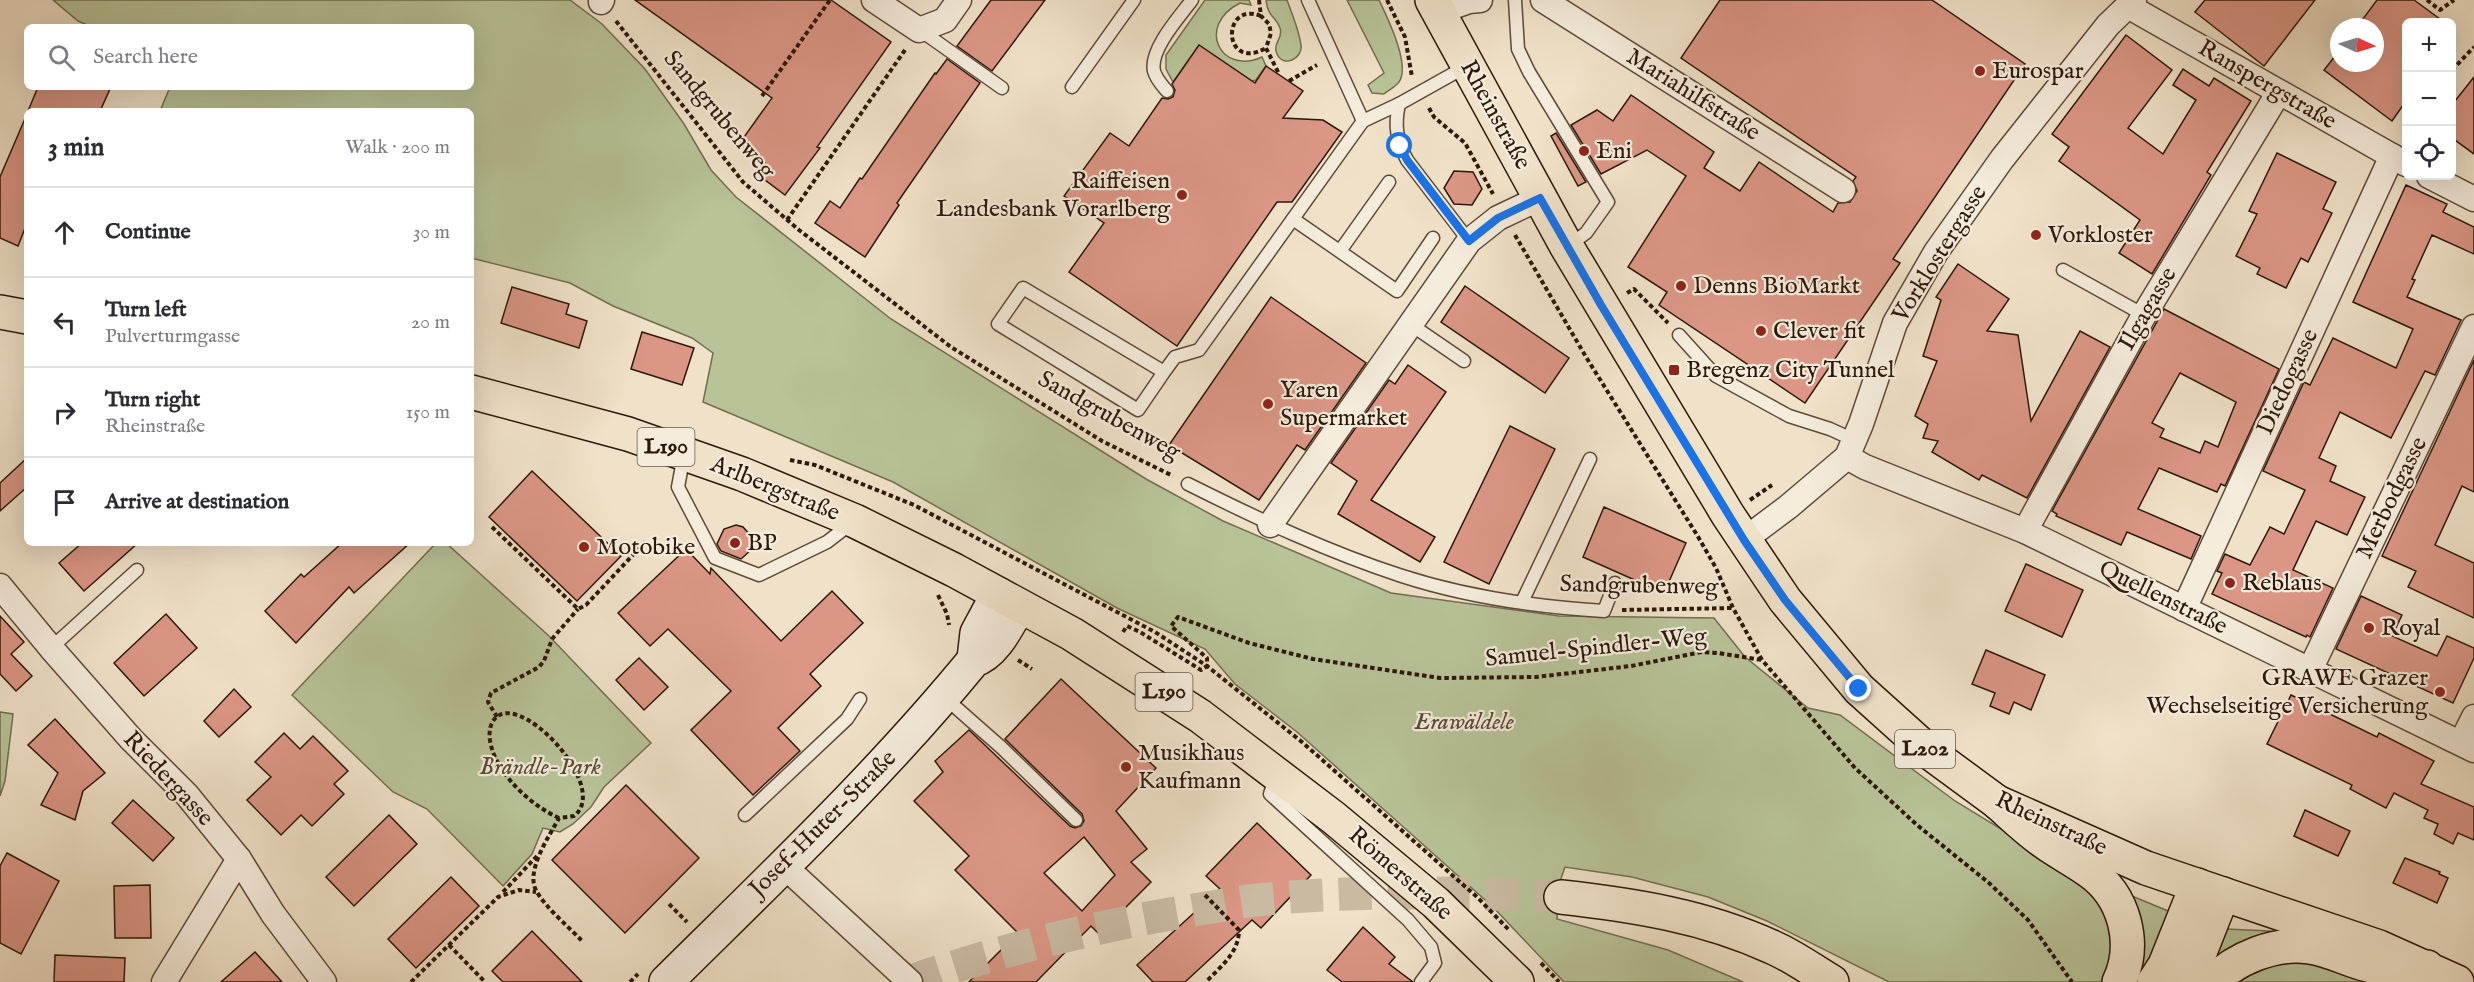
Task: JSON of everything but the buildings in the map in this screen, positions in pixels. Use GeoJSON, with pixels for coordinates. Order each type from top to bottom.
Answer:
{"type":"FeatureCollection","features":[{"type":"Feature","properties":{"kind":"main road","name":"Rheinstraße"},"geometry":{"type":"LineString","coordinates":[[1435,6],[1567,247],[1744,540],[1785,600],[1859,689],[1929,752],[1997,802],[2126,860],[2379,947],[2457,982]]}},
{"type":"Feature","properties":{"kind":"main road"},"geometry":{"type":"LineString","coordinates":[[0,312],[24,316]]}},
{"type":"Feature","properties":{"kind":"main road","name":"Arlbergstraße"},"geometry":{"type":"LineString","coordinates":[[474,394],[560,414],[684,453],[753,478],[855,521],[1009,600]]}},
{"type":"Feature","properties":{"kind":"main road","name":"Josef-Huter-Straße"},"geometry":{"type":"LineString","coordinates":[[666,982],[888,759],[944,697],[974,660],[977,633],[1009,600]]}},
{"type":"Feature","properties":{"kind":"main road","name":"Römerstraße"},"geometry":{"type":"LineString","coordinates":[[1009,600],[1111,657],[1200,716],[1334,818],[1436,903],[1517,982]]}},
{"type":"Feature","properties":{"kind":"main road"},"geometry":{"type":"LineString","coordinates":[[1997,802],[2025,828],[2091,872],[2106,887],[2117,904],[2126,927],[2126,966],[2119,982]]}},
{"type":"Feature","properties":{"kind":"main road"},"geometry":{"type":"LineString","coordinates":[[2154,982],[2210,890]]}},
{"type":"Feature","properties":{"kind":"main road"},"geometry":{"type":"LineString","coordinates":[[2185,982],[2197,960],[2210,890]]}},
{"type":"Feature","properties":{"kind":"main road"},"geometry":{"type":"LineString","coordinates":[[1560,897],[1674,913],[1706,923],[1773,947],[1832,982]]}},
{"type":"Feature","properties":{"kind":"main road"},"geometry":{"type":"LineString","coordinates":[[2212,982],[2221,973],[2246,959],[2277,948],[2309,947],[2376,967],[2427,967]]}},
{"type":"Feature","properties":{"kind":"street"},"geometry":{"type":"LineString","coordinates":[[874,0],[919,30],[945,20],[959,0]]}},
{"type":"Feature","properties":{"kind":"street"},"geometry":{"type":"LineString","coordinates":[[1435,6],[1480,0]]}},
{"type":"Feature","properties":{"kind":"street","name":"Mariahilfstraße"},"geometry":{"type":"LineString","coordinates":[[1543,0],[1843,190]]}},
{"type":"Feature","properties":{"kind":"street","name":"Ranspergstraße"},"geometry":{"type":"LineString","coordinates":[[2131,3],[2279,92],[2399,160]]}},
{"type":"Feature","properties":{"kind":"street","name":"Vorklostergasse"},"geometry":{"type":"LineString","coordinates":[[1744,540],[1788,507],[1850,448],[1896,323],[1936,252],[2002,159],[2108,25],[2131,3]]}},
{"type":"Feature","properties":{"kind":"street","name":"Ilgagasse"},"geometry":{"type":"LineString","coordinates":[[2025,531],[2144,315],[2279,92]]}},
{"type":"Feature","properties":{"kind":"street","name":"Diedogasse"},"geometry":{"type":"LineString","coordinates":[[2184,609],[2399,160]]}},
{"type":"Feature","properties":{"kind":"street"},"geometry":{"type":"LineString","coordinates":[[2436,180],[2474,200]]}},
{"type":"Feature","properties":{"kind":"street"},"geometry":{"type":"LineString","coordinates":[[1270,525],[1469,241],[1498,218],[1540,198]]}},
{"type":"Feature","properties":{"kind":"street","name":"Merbodgasse"},"geometry":{"type":"LineString","coordinates":[[2310,670],[2474,327]]}},
{"type":"Feature","properties":{"kind":"street","name":"Quellenstraße"},"geometry":{"type":"LineString","coordinates":[[1850,448],[1865,467],[2025,531],[2467,747]]}},
{"type":"Feature","properties":{"kind":"street","name":"Riedergasse"},"geometry":{"type":"LineString","coordinates":[[0,586],[131,740],[187,795],[239,859],[273,914],[324,982]]}},
{"type":"Feature","properties":{"kind":"street"},"geometry":{"type":"LineString","coordinates":[[2467,747],[2474,717]]}},
{"type":"Feature","properties":{"kind":"street"},"geometry":{"type":"LineString","coordinates":[[164,982],[239,859]]}},
{"type":"Feature","properties":{"kind":"street"},"geometry":{"type":"LineString","coordinates":[[783,865],[910,982]]}},
{"type":"Feature","properties":{"kind":"lane"},"geometry":{"type":"LineString","coordinates":[[1072,87],[1134,0]]}},
{"type":"Feature","properties":{"kind":"lane"},"geometry":{"type":"LineString","coordinates":[[1167,91],[1154,72],[1153,63],[1162,42],[1192,0]]}},
{"type":"Feature","properties":{"kind":"lane"},"geometry":{"type":"LineString","coordinates":[[1308,0],[1363,121]]}},
{"type":"Feature","properties":{"kind":"lane"},"geometry":{"type":"LineString","coordinates":[[1515,0],[1518,50],[1608,202],[1586,233],[1567,247]]}},
{"type":"Feature","properties":{"kind":"lane"},"geometry":{"type":"LineString","coordinates":[[919,30],[1002,88]]}},
{"type":"Feature","properties":{"kind":"lane"},"geometry":{"type":"LineString","coordinates":[[1164,372],[1023,288],[998,324],[1138,410],[1175,357],[1199,350],[1363,121],[1399,104],[1468,65]]}},
{"type":"Feature","properties":{"kind":"lane"},"geometry":{"type":"LineString","coordinates":[[1399,104],[1396,120],[1397,133],[1407,160],[1469,241]]}},
{"type":"Feature","properties":{"kind":"lane"},"geometry":{"type":"LineString","coordinates":[[1340,251],[1389,183]]}},
{"type":"Feature","properties":{"kind":"lane"},"geometry":{"type":"LineString","coordinates":[[1293,219],[1397,291],[1433,238]]}},
{"type":"Feature","properties":{"kind":"lane"},"geometry":{"type":"LineString","coordinates":[[2063,270],[2144,315]]}},
{"type":"Feature","properties":{"kind":"lane"},"geometry":{"type":"LineString","coordinates":[[1410,324],[1464,361]]}},
{"type":"Feature","properties":{"kind":"lane"},"geometry":{"type":"LineString","coordinates":[[1678,335],[1716,376],[1789,416],[1830,429],[1850,448]]}},
{"type":"Feature","properties":{"kind":"lane"},"geometry":{"type":"LineString","coordinates":[[684,453],[678,487],[715,558],[759,575],[827,542],[855,521]]}},
{"type":"Feature","properties":{"kind":"lane"},"geometry":{"type":"LineString","coordinates":[[1522,602],[1590,459]]}},
{"type":"Feature","properties":{"kind":"lane","name":"Sandgrubenweg"},"geometry":{"type":"LineString","coordinates":[[1188,484],[1270,525],[1404,577],[1487,597],[1557,608],[1604,611]]}},
{"type":"Feature","properties":{"kind":"lane"},"geometry":{"type":"LineString","coordinates":[[51,648],[137,570]]}},
{"type":"Feature","properties":{"kind":"lane"},"geometry":{"type":"LineString","coordinates":[[1604,611],[1615,583]]}},
{"type":"Feature","properties":{"kind":"lane"},"geometry":{"type":"LineString","coordinates":[[944,697],[1002,748],[1076,820]]}},
{"type":"Feature","properties":{"kind":"lane"},"geometry":{"type":"LineString","coordinates":[[745,815],[847,719],[860,699]]}},
{"type":"Feature","properties":{"kind":"lane","name":"Römerstraße"},"geometry":{"type":"LineString","coordinates":[[1276,774],[1270,794],[1408,920],[1431,947],[1435,963],[1421,982]]}},
{"type":"Feature","properties":{"kind":"path"},"geometry":{"type":"LineString","coordinates":[[762,96],[830,0]]}},
{"type":"Feature","properties":{"kind":"path"},"geometry":{"type":"LineString","coordinates":[[1258,0],[1261,16]]}},
{"type":"Feature","properties":{"kind":"path"},"geometry":{"type":"LineString","coordinates":[[1387,0],[1405,37],[1410,74]]}},
{"type":"Feature","properties":{"kind":"path"},"geometry":{"type":"LineString","coordinates":[[2427,0],[2440,10],[2454,0]]}},
{"type":"Feature","properties":{"kind":"path","name":"Sandgrubenweg"},"geometry":{"type":"LineString","coordinates":[[602,1],[633,45],[743,182],[787,220],[951,347],[1102,441],[1188,484]]}},
{"type":"Feature","properties":{"kind":"path"},"geometry":{"type":"LineString","coordinates":[[1253,13],[1261,16],[1269,24],[1271,33],[1266,48],[1257,53],[1240,51],[1234,45],[1231,37],[1237,20],[1244,14],[1253,13]]}},
{"type":"Feature","properties":{"kind":"path"},"geometry":{"type":"LineString","coordinates":[[787,220],[919,30]]}},
{"type":"Feature","properties":{"kind":"path"},"geometry":{"type":"LineString","coordinates":[[2456,64],[2474,47]]}},
{"type":"Feature","properties":{"kind":"path"},"geometry":{"type":"LineString","coordinates":[[1266,48],[1279,74]]}},
{"type":"Feature","properties":{"kind":"path"},"geometry":{"type":"LineString","coordinates":[[1289,81],[1334,56]]}},
{"type":"Feature","properties":{"kind":"path"},"geometry":{"type":"LineString","coordinates":[[1434,117],[1465,143],[1488,185]]}},
{"type":"Feature","properties":{"kind":"path"},"geometry":{"type":"LineString","coordinates":[[1520,242],[1586,357],[1707,551],[1733,608],[1762,660],[1855,768],[1917,825],[1989,883],[2028,920],[2072,982]]}},
{"type":"Feature","properties":{"kind":"path"},"geometry":{"type":"LineString","coordinates":[[1601,305],[1634,289],[1678,335]]}},
{"type":"Feature","properties":{"kind":"path"},"geometry":{"type":"LineString","coordinates":[[1750,500],[1776,482]]}},
{"type":"Feature","properties":{"kind":"path"},"geometry":{"type":"LineString","coordinates":[[492,527],[578,609]]}},
{"type":"Feature","properties":{"kind":"path"},"geometry":{"type":"LineString","coordinates":[[496,717],[488,702],[491,693],[539,667],[544,661],[552,639],[578,609],[586,604],[647,540]]}},
{"type":"Feature","properties":{"kind":"path","name":"Sandgrubenweg"},"geometry":{"type":"LineString","coordinates":[[1604,611],[1733,608]]}},
{"type":"Feature","properties":{"kind":"path","name":"Samuel-Spindler-Weg"},"geometry":{"type":"LineString","coordinates":[[1123,632],[1127,626],[1140,632],[1201,670],[1207,666],[1208,658],[1171,626],[1178,617],[1249,643],[1313,659],[1440,678],[1536,677],[1631,666],[1702,652],[1762,660]]}},
{"type":"Feature","properties":{"kind":"path"},"geometry":{"type":"LineString","coordinates":[[511,713],[527,718],[546,734],[572,765],[580,781],[584,801],[579,813],[559,818],[531,801],[499,764],[490,742],[489,732],[496,717],[511,713]]}},
{"type":"Feature","properties":{"kind":"path"},"geometry":{"type":"LineString","coordinates":[[411,982],[525,871],[540,854],[559,818]]}},
{"type":"Feature","properties":{"kind":"path"},"geometry":{"type":"LineString","coordinates":[[540,854],[534,878],[537,892],[582,941]]}},
{"type":"Feature","properties":{"kind":"path"},"geometry":{"type":"LineString","coordinates":[[498,897],[519,890],[537,892]]}},
{"type":"Feature","properties":{"kind":"path"},"geometry":{"type":"LineString","coordinates":[[1205,895],[1239,930],[1239,940],[1234,952],[1206,982]]}},
{"type":"Feature","properties":{"kind":"path"},"geometry":{"type":"LineString","coordinates":[[669,904],[689,925]]}},
{"type":"Feature","properties":{"kind":"path"},"geometry":{"type":"LineString","coordinates":[[449,945],[485,982]]}},
{"type":"Feature","properties":{"kind":"green space","name":"Erawäldele"},"geometry":{"type":"Polygon","coordinates":[[[53,0],[570,0],[602,24],[645,69],[684,124],[711,170],[736,197],[891,319],[1146,479],[1223,521],[1391,593],[1559,616],[1714,618],[1745,657],[1808,708],[1840,715],[1955,801],[2037,851],[2093,889],[2115,929],[2107,982],[1889,982],[1767,921],[1708,897],[1632,877],[1565,867],[1558,887],[1557,919],[1668,950],[1743,982],[1564,982],[1493,907],[1297,732],[1235,684],[1205,649],[1117,608],[893,482],[703,402],[713,353],[692,338],[613,306],[570,283],[474,259],[474,108],[161,108],[169,90],[474,90],[474,24],[85,24],[53,0]]]}},
{"type":"Feature","properties":{"kind":"green space"},"geometry":{"type":"Polygon","coordinates":[[[1205,0],[1249,0],[1251,5],[1240,3],[1226,13],[1219,24],[1216,35],[1219,46],[1225,54],[1235,60],[1247,61],[1262,57],[1266,66],[1256,80],[1252,81],[1199,45],[1173,82],[1166,69],[1166,55],[1205,0]]]}},
{"type":"Feature","properties":{"kind":"green space"},"geometry":{"type":"Polygon","coordinates":[[[1266,0],[1287,0],[1301,45],[1299,54],[1292,60],[1284,60],[1277,54],[1276,47],[1281,32],[1268,10],[1266,0]]]}},
{"type":"Feature","properties":{"kind":"green space"},"geometry":{"type":"Polygon","coordinates":[[[1347,0],[1379,0],[1392,29],[1400,53],[1402,74],[1399,82],[1384,94],[1372,93],[1368,85],[1384,73],[1347,0]]]}},
{"type":"Feature","properties":{"kind":"green space","name":"Brändle-Park"},"geometry":{"type":"Polygon","coordinates":[[[433,546],[449,546],[549,636],[651,743],[604,787],[591,807],[573,824],[560,832],[543,828],[532,854],[503,886],[427,809],[393,792],[292,695],[433,546]]]}},
{"type":"Feature","properties":{"kind":"green space"},"geometry":{"type":"Polygon","coordinates":[[[0,712],[13,714],[5,781],[0,796],[0,712]]]}},
{"type":"Feature","properties":{"kind":"green space"},"geometry":{"type":"Polygon","coordinates":[[[2127,894],[2173,913],[2144,982],[2134,982],[2127,894]]]}},
{"type":"Feature","properties":{"kind":"green space"},"geometry":{"type":"Polygon","coordinates":[[[2226,929],[2269,931],[2279,934],[2205,970],[2226,929]]]}},
{"type":"Feature","properties":{"kind":"green space"},"geometry":{"type":"Polygon","coordinates":[[[2302,959],[2386,982],[2228,982],[2273,963],[2302,959]]]}},
{"type":"Feature","properties":{"kind":"tunnel"},"geometry":{"type":"LineString","coordinates":[[908,982],[1014,949],[1085,931],[1249,901],[1371,893],[1561,897]]}},
{"type":"Feature","properties":{"kind":"place","name":"Eurospar"},"geometry":{"type":"Point","coordinates":[1980,71]}},
{"type":"Feature","properties":{"kind":"place","name":"Eni"},"geometry":{"type":"Point","coordinates":[1584,151]}},
{"type":"Feature","properties":{"kind":"place","name":"Raiffeisen Landesbank Vorarlberg"},"geometry":{"type":"Point","coordinates":[1182,195]}},
{"type":"Feature","properties":{"kind":"place","name":"Vorkloster"},"geometry":{"type":"Point","coordinates":[2036,235]}},
{"type":"Feature","properties":{"kind":"place","name":"Denns BioMarkt"},"geometry":{"type":"Point","coordinates":[1681,286]}},
{"type":"Feature","properties":{"kind":"place","name":"Clever fit"},"geometry":{"type":"Point","coordinates":[1761,331]}},
{"type":"Feature","properties":{"kind":"place","name":"Bregenz City Tunnel"},"geometry":{"type":"Point","coordinates":[1674,370]}},
{"type":"Feature","properties":{"kind":"place","name":"Yaren Supermarket"},"geometry":{"type":"Point","coordinates":[1268,404]}},
{"type":"Feature","properties":{"kind":"place","name":"BP"},"geometry":{"type":"Point","coordinates":[735,543]}},
{"type":"Feature","properties":{"kind":"place","name":"Motobike"},"geometry":{"type":"Point","coordinates":[584,547]}},
{"type":"Feature","properties":{"kind":"place","name":"Reblaus"},"geometry":{"type":"Point","coordinates":[2230,583]}},
{"type":"Feature","properties":{"kind":"place","name":"Royal"},"geometry":{"type":"Point","coordinates":[2369,628]}},
{"type":"Feature","properties":{"kind":"place","name":"GRAWE Grazer Wechselseitige Versicherung"},"geometry":{"type":"Point","coordinates":[2440,692]}},
{"type":"Feature","properties":{"kind":"place","name":"Musikhaus Kaufmann"},"geometry":{"type":"Point","coordinates":[1126,767]}},
{"type":"Feature","properties":{"kind":"route"},"geometry":{"type":"LineString","coordinates":[[1400,146],[1407,160],[1469,241],[1498,218],[1540,198],[1601,305],[1744,540],[1785,600],[1859,689]]}}]}
